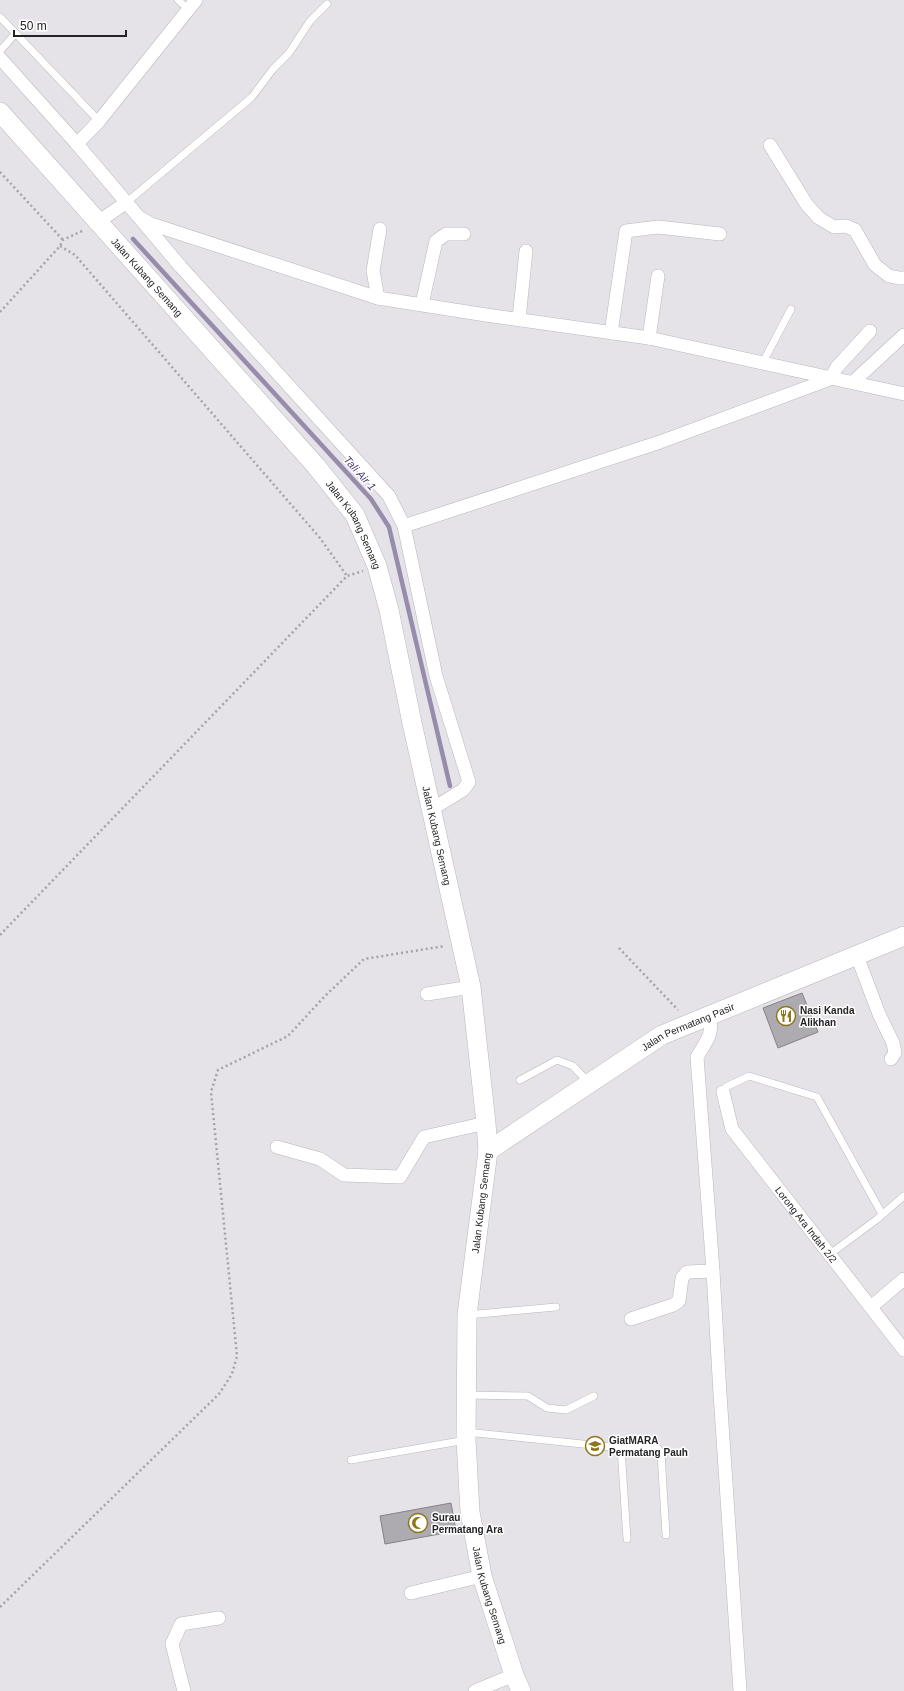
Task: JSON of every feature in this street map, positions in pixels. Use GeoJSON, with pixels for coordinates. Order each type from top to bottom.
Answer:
{"type":"FeatureCollection","features":[{"type":"Feature","properties":{"kind":"main road","name":"Jalan Kubang Semang"},"geometry":{"type":"LineString","coordinates":[[0,112],[310,460],[355,515],[378,566],[389,610],[412,723],[471,987],[488,1150],[467,1315],[466,1436],[470,1512],[482,1576],[518,1683]]}},
{"type":"Feature","properties":{"kind":"main road","name":"Jalan Permatang Pasir"},"geometry":{"type":"LineString","coordinates":[[488,1150],[662,1035],[903,938]]}},
{"type":"Feature","properties":{"kind":"street"},"geometry":{"type":"LineString","coordinates":[[77,144],[99,121],[193,5]]}},
{"type":"Feature","properties":{"kind":"street"},"geometry":{"type":"LineString","coordinates":[[0,58],[77,144],[181,267],[389,496],[404,526],[436,676],[469,782],[463,790],[432,809]]}},
{"type":"Feature","properties":{"kind":"street"},"geometry":{"type":"LineString","coordinates":[[770,145],[807,205],[819,218],[834,227],[846,226],[855,230],[875,265],[889,276],[904,278]]}},
{"type":"Feature","properties":{"kind":"street"},"geometry":{"type":"LineString","coordinates":[[98,222],[127,202]]}},
{"type":"Feature","properties":{"kind":"street"},"geometry":{"type":"LineString","coordinates":[[140,218],[151,224],[378,298],[648,338],[904,394]]}},
{"type":"Feature","properties":{"kind":"street"},"geometry":{"type":"LineString","coordinates":[[611,333],[626,231],[658,227],[720,234]]}},
{"type":"Feature","properties":{"kind":"street"},"geometry":{"type":"LineString","coordinates":[[378,298],[373,271],[380,229]]}},
{"type":"Feature","properties":{"kind":"street"},"geometry":{"type":"LineString","coordinates":[[422,304],[436,241],[446,234],[464,234]]}},
{"type":"Feature","properties":{"kind":"street"},"geometry":{"type":"LineString","coordinates":[[519,319],[526,251]]}},
{"type":"Feature","properties":{"kind":"street"},"geometry":{"type":"LineString","coordinates":[[648,338],[658,276]]}},
{"type":"Feature","properties":{"kind":"street"},"geometry":{"type":"LineString","coordinates":[[404,526],[660,442],[830,379],[837,367],[870,331]]}},
{"type":"Feature","properties":{"kind":"street"},"geometry":{"type":"LineString","coordinates":[[853,382],[904,335]]}},
{"type":"Feature","properties":{"kind":"street"},"geometry":{"type":"LineString","coordinates":[[857,956],[879,1014],[893,1043],[895,1053],[891,1060]]}},
{"type":"Feature","properties":{"kind":"street"},"geometry":{"type":"LineString","coordinates":[[427,994],[471,987]]}},
{"type":"Feature","properties":{"kind":"street"},"geometry":{"type":"LineString","coordinates":[[709,1016],[711,1025],[710,1036],[697,1057],[713,1271],[720,1402],[740,1691]]}},
{"type":"Feature","properties":{"kind":"street","name":"Lorong Ara Indah 2/2"},"geometry":{"type":"LineString","coordinates":[[723,1092],[732,1129],[904,1350]]}},
{"type":"Feature","properties":{"kind":"street"},"geometry":{"type":"LineString","coordinates":[[277,1147],[320,1159],[344,1175],[400,1178],[424,1137],[486,1122]]}},
{"type":"Feature","properties":{"kind":"street"},"geometry":{"type":"LineString","coordinates":[[632,1319],[672,1305],[679,1301],[682,1278],[687,1272],[713,1271]]}},
{"type":"Feature","properties":{"kind":"street"},"geometry":{"type":"LineString","coordinates":[[871,1307],[904,1279]]}},
{"type":"Feature","properties":{"kind":"street"},"geometry":{"type":"LineString","coordinates":[[411,1593],[482,1576]]}},
{"type":"Feature","properties":{"kind":"street"},"geometry":{"type":"LineString","coordinates":[[184,1691],[172,1644],[181,1624],[219,1618]]}},
{"type":"Feature","properties":{"kind":"street"},"geometry":{"type":"LineString","coordinates":[[475,1691],[518,1683]]}},
{"type":"Feature","properties":{"kind":"lane"},"geometry":{"type":"LineString","coordinates":[[178,0],[193,5]]}},
{"type":"Feature","properties":{"kind":"lane"},"geometry":{"type":"LineString","coordinates":[[127,202],[252,97],[273,69],[289,53],[310,22],[327,4]]}},
{"type":"Feature","properties":{"kind":"lane"},"geometry":{"type":"LineString","coordinates":[[0,17],[99,121]]}},
{"type":"Feature","properties":{"kind":"lane"},"geometry":{"type":"LineString","coordinates":[[0,51],[15,34]]}},
{"type":"Feature","properties":{"kind":"lane"},"geometry":{"type":"LineString","coordinates":[[762,364],[791,310]]}},
{"type":"Feature","properties":{"kind":"lane"},"geometry":{"type":"LineString","coordinates":[[520,1080],[557,1060],[573,1066],[589,1083]]}},
{"type":"Feature","properties":{"kind":"lane"},"geometry":{"type":"LineString","coordinates":[[723,1092],[726,1087],[749,1076],[817,1097],[882,1214]]}},
{"type":"Feature","properties":{"kind":"lane"},"geometry":{"type":"LineString","coordinates":[[830,1254],[904,1196]]}},
{"type":"Feature","properties":{"kind":"lane"},"geometry":{"type":"LineString","coordinates":[[467,1315],[556,1307]]}},
{"type":"Feature","properties":{"kind":"lane"},"geometry":{"type":"LineString","coordinates":[[466,1395],[528,1396],[547,1408],[566,1410],[594,1396]]}},
{"type":"Feature","properties":{"kind":"lane"},"geometry":{"type":"LineString","coordinates":[[351,1460],[466,1436],[621,1448],[656,1446],[661,1453],[666,1535]]}},
{"type":"Feature","properties":{"kind":"lane"},"geometry":{"type":"LineString","coordinates":[[621,1448],[627,1539]]}},
{"type":"Feature","properties":{"kind":"path"},"geometry":{"type":"LineString","coordinates":[[0,172],[63,240]]}},
{"type":"Feature","properties":{"kind":"path"},"geometry":{"type":"LineString","coordinates":[[0,312],[60,246],[63,240],[98,222]]}},
{"type":"Feature","properties":{"kind":"path"},"geometry":{"type":"LineString","coordinates":[[0,935],[347,576],[320,538],[75,254],[60,246]]}},
{"type":"Feature","properties":{"kind":"path"},"geometry":{"type":"LineString","coordinates":[[0,1607],[219,1394],[232,1374],[238,1356],[211,1092],[218,1070],[288,1036],[325,996],[364,959],[461,943]]}},
{"type":"Feature","properties":{"kind":"path"},"geometry":{"type":"LineString","coordinates":[[619,948],[691,1024]]}},
{"type":"Feature","properties":{"kind":"building"},"geometry":{"type":"Polygon","coordinates":[[[802,993],[818,1032],[778,1048],[763,1008],[802,993]]]}},
{"type":"Feature","properties":{"kind":"building","name":"Surau Permatang Ara"},"geometry":{"type":"Polygon","coordinates":[[[451,1503],[456,1531],[385,1544],[380,1516],[451,1503]]]}},
{"type":"Feature","properties":{"kind":"waterway","name":"Tali Air 1"},"geometry":{"type":"LineString","coordinates":[[133,239],[371,499],[389,527],[450,786]]}},
{"type":"Feature","properties":{"kind":"place","name":"Nasi Kanda Alikhan"},"geometry":{"type":"Point","coordinates":[786,1016]}},
{"type":"Feature","properties":{"kind":"place","name":"GiatMARA Permatang Pauh"},"geometry":{"type":"Point","coordinates":[595,1446]}},
{"type":"Feature","properties":{"kind":"place","name":"Surau Permatang Ara"},"geometry":{"type":"Point","coordinates":[418,1523]}}]}
